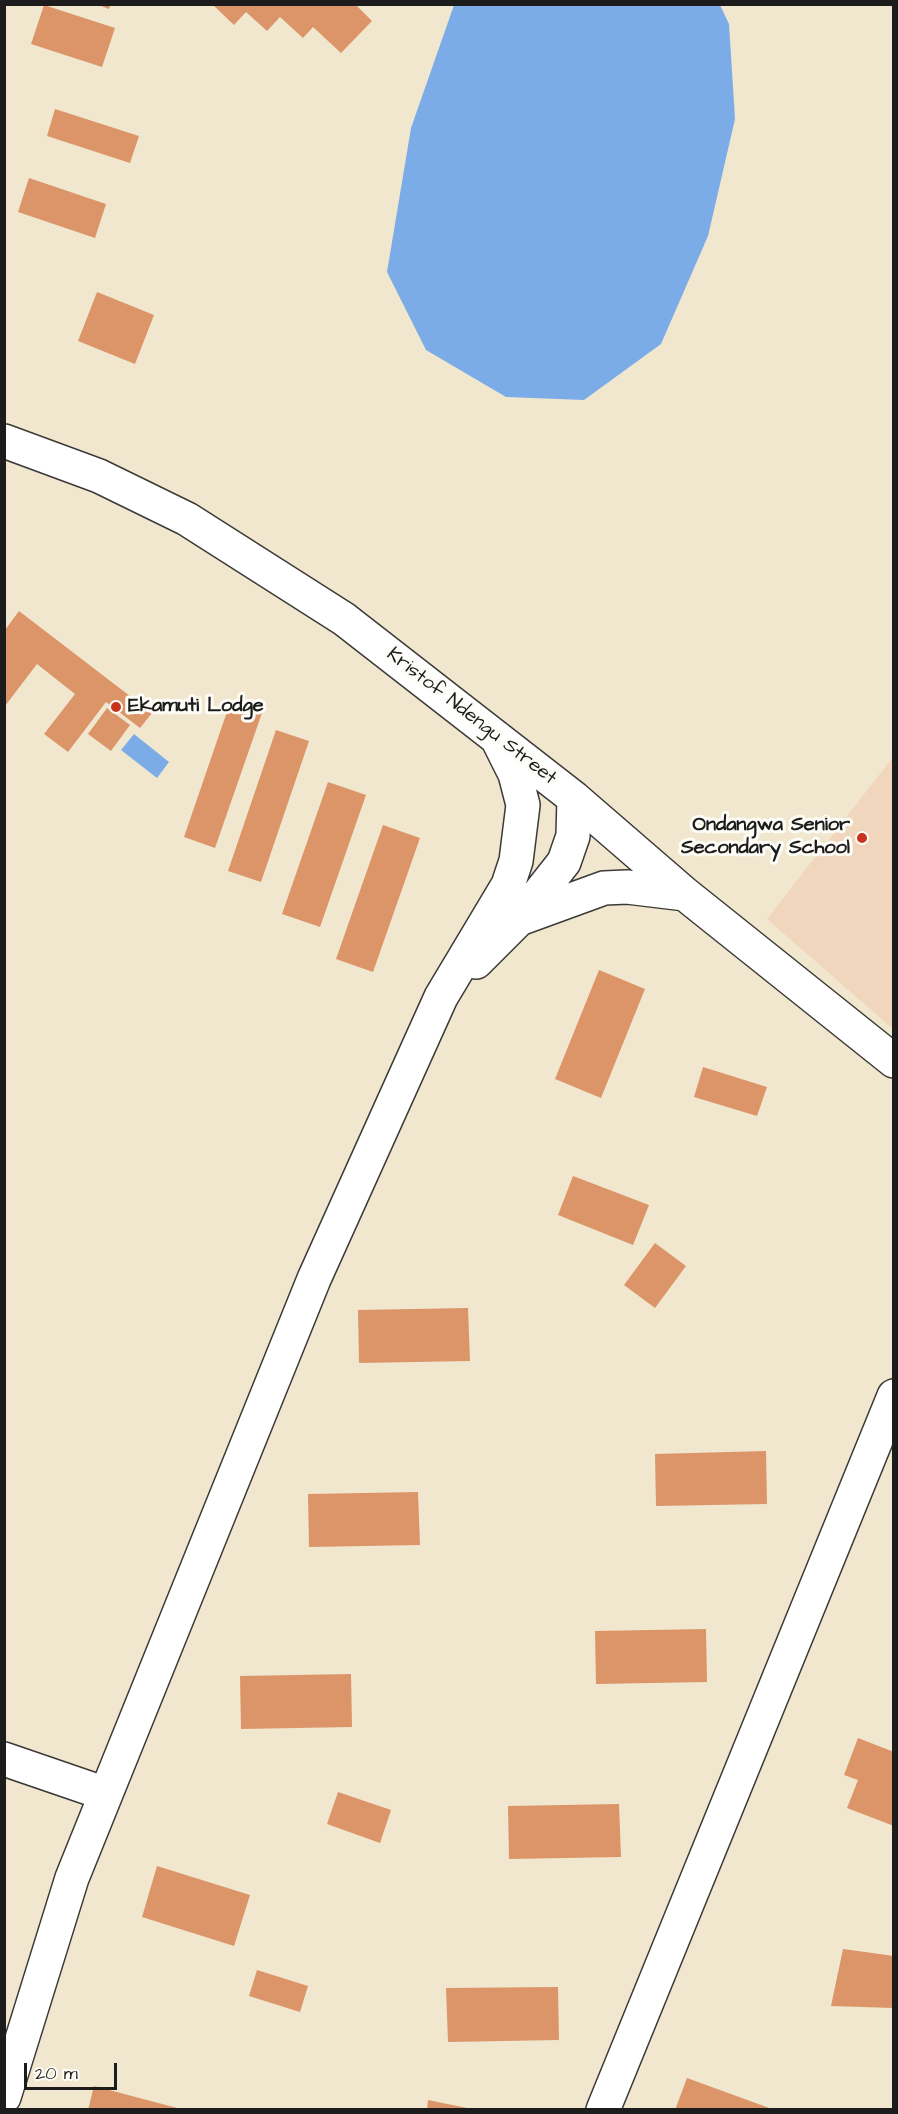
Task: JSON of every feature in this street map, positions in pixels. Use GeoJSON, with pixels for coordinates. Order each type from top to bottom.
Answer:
{"type":"FeatureCollection","features":[{"type":"Feature","properties":{"kind":"street","name":"Kristof Ndengu Street"},"geometry":{"type":"LineString","coordinates":[[4,441],[99,476],[187,519],[344,620],[574,798],[685,894],[894,1061]]}},
{"type":"Feature","properties":{"kind":"street"},"geometry":{"type":"LineString","coordinates":[[4,2097],[72,1878],[314,1279],[441,997],[508,885],[516,861],[523,805],[515,774],[497,738]]}},
{"type":"Feature","properties":{"kind":"street"},"geometry":{"type":"LineString","coordinates":[[441,997],[519,919],[564,862],[573,836],[574,798]]}},
{"type":"Feature","properties":{"kind":"street"},"geometry":{"type":"LineString","coordinates":[[519,919],[604,888],[627,887],[685,894]]}},
{"type":"Feature","properties":{"kind":"street"},"geometry":{"type":"LineString","coordinates":[[603,2109],[894,1396]]}},
{"type":"Feature","properties":{"kind":"street"},"geometry":{"type":"LineString","coordinates":[[4,1759],[106,1794]]}},
{"type":"Feature","properties":{"kind":"shaded area","name":"Ondangwa Senior Secondary School"},"geometry":{"type":"Polygon","coordinates":[[[893,757],[893,1029],[767,919],[893,757]]]}},
{"type":"Feature","properties":{"kind":"water"},"geometry":{"type":"Polygon","coordinates":[[[454,5],[720,5],[729,24],[735,119],[708,236],[661,344],[584,400],[506,397],[426,350],[387,272],[411,128],[454,5]]]}},
{"type":"Feature","properties":{"kind":"water"},"geometry":{"type":"Polygon","coordinates":[[[134,734],[169,762],[157,778],[121,750],[134,734]]]}},
{"type":"Feature","properties":{"kind":"building"},"geometry":{"type":"Polygon","coordinates":[[[96,4],[111,4],[109,9],[96,4]]]}},
{"type":"Feature","properties":{"kind":"building"},"geometry":{"type":"Polygon","coordinates":[[[212,4],[332,4],[334,6],[335,4],[355,4],[372,21],[341,53],[313,27],[303,38],[280,17],[267,31],[246,12],[234,25],[212,4]]]}},
{"type":"Feature","properties":{"kind":"building"},"geometry":{"type":"Polygon","coordinates":[[[44,5],[115,28],[102,67],[31,44],[44,5]]]}},
{"type":"Feature","properties":{"kind":"building"},"geometry":{"type":"Polygon","coordinates":[[[55,109],[139,136],[130,163],[47,136],[55,109]]]}},
{"type":"Feature","properties":{"kind":"building"},"geometry":{"type":"Polygon","coordinates":[[[29,178],[106,204],[95,238],[18,212],[29,178]]]}},
{"type":"Feature","properties":{"kind":"building"},"geometry":{"type":"Polygon","coordinates":[[[97,292],[154,315],[135,364],[78,341],[97,292]]]}},
{"type":"Feature","properties":{"kind":"building"},"geometry":{"type":"Polygon","coordinates":[[[19,611],[152,713],[140,728],[106,702],[68,752],[44,734],[75,694],[37,664],[5,706],[5,630],[19,611]]]}},
{"type":"Feature","properties":{"kind":"building"},"geometry":{"type":"Polygon","coordinates":[[[230,703],[262,713],[215,848],[184,837],[230,703]]]}},
{"type":"Feature","properties":{"kind":"building"},"geometry":{"type":"Polygon","coordinates":[[[107,708],[130,725],[111,751],[88,734],[107,708]]]}},
{"type":"Feature","properties":{"kind":"building"},"geometry":{"type":"Polygon","coordinates":[[[276,730],[309,741],[261,882],[228,871],[276,730]]]}},
{"type":"Feature","properties":{"kind":"building"},"geometry":{"type":"Polygon","coordinates":[[[328,782],[366,795],[320,927],[282,914],[328,782]]]}},
{"type":"Feature","properties":{"kind":"building"},"geometry":{"type":"Polygon","coordinates":[[[383,825],[420,838],[373,972],[336,959],[383,825]]]}},
{"type":"Feature","properties":{"kind":"building"},"geometry":{"type":"Polygon","coordinates":[[[599,970],[645,989],[601,1098],[555,1079],[599,970]]]}},
{"type":"Feature","properties":{"kind":"building"},"geometry":{"type":"Polygon","coordinates":[[[703,1067],[767,1087],[757,1116],[694,1097],[703,1067]]]}},
{"type":"Feature","properties":{"kind":"building"},"geometry":{"type":"Polygon","coordinates":[[[573,1176],[649,1205],[633,1245],[558,1215],[573,1176]]]}},
{"type":"Feature","properties":{"kind":"building"},"geometry":{"type":"Polygon","coordinates":[[[655,1243],[686,1266],[655,1308],[624,1285],[655,1243]]]}},
{"type":"Feature","properties":{"kind":"building"},"geometry":{"type":"Polygon","coordinates":[[[468,1308],[470,1361],[359,1363],[358,1310],[468,1308]]]}},
{"type":"Feature","properties":{"kind":"building"},"geometry":{"type":"Polygon","coordinates":[[[766,1451],[767,1504],[656,1506],[655,1454],[766,1451]]]}},
{"type":"Feature","properties":{"kind":"building"},"geometry":{"type":"Polygon","coordinates":[[[418,1492],[420,1545],[309,1547],[308,1494],[418,1492]]]}},
{"type":"Feature","properties":{"kind":"building"},"geometry":{"type":"Polygon","coordinates":[[[706,1629],[707,1682],[596,1684],[595,1631],[706,1629]]]}},
{"type":"Feature","properties":{"kind":"building"},"geometry":{"type":"Polygon","coordinates":[[[351,1674],[352,1727],[241,1729],[240,1676],[351,1674]]]}},
{"type":"Feature","properties":{"kind":"building"},"geometry":{"type":"Polygon","coordinates":[[[858,1738],[894,1752],[894,1826],[847,1808],[858,1780],[844,1775],[858,1738]]]}},
{"type":"Feature","properties":{"kind":"building"},"geometry":{"type":"Polygon","coordinates":[[[338,1792],[391,1810],[380,1843],[327,1824],[338,1792]]]}},
{"type":"Feature","properties":{"kind":"building"},"geometry":{"type":"Polygon","coordinates":[[[619,1804],[621,1857],[509,1859],[508,1806],[619,1804]]]}},
{"type":"Feature","properties":{"kind":"building"},"geometry":{"type":"Polygon","coordinates":[[[157,1866],[250,1895],[234,1946],[142,1917],[157,1866]]]}},
{"type":"Feature","properties":{"kind":"building"},"geometry":{"type":"Polygon","coordinates":[[[843,1949],[894,1956],[894,2008],[831,2006],[843,1949]]]}},
{"type":"Feature","properties":{"kind":"building"},"geometry":{"type":"Polygon","coordinates":[[[257,1970],[308,1986],[300,2012],[249,1996],[257,1970]]]}},
{"type":"Feature","properties":{"kind":"building"},"geometry":{"type":"Polygon","coordinates":[[[558,1987],[559,2040],[448,2042],[446,1988],[558,1987]]]}},
{"type":"Feature","properties":{"kind":"building"},"geometry":{"type":"Polygon","coordinates":[[[687,2078],[772,2109],[772,2110],[675,2110],[687,2078]]]}},
{"type":"Feature","properties":{"kind":"building"},"geometry":{"type":"Polygon","coordinates":[[[94,2086],[181,2109],[181,2110],[88,2110],[94,2086]]]}},
{"type":"Feature","properties":{"kind":"building"},"geometry":{"type":"Polygon","coordinates":[[[428,2100],[467,2108],[467,2110],[427,2110],[428,2100]]]}},
{"type":"Feature","properties":{"kind":"place","name":"Ekamuti Lodge"},"geometry":{"type":"Point","coordinates":[116,707]}},
{"type":"Feature","properties":{"kind":"place","name":"Ondangwa Senior Secondary School"},"geometry":{"type":"Point","coordinates":[862,838]}}]}
